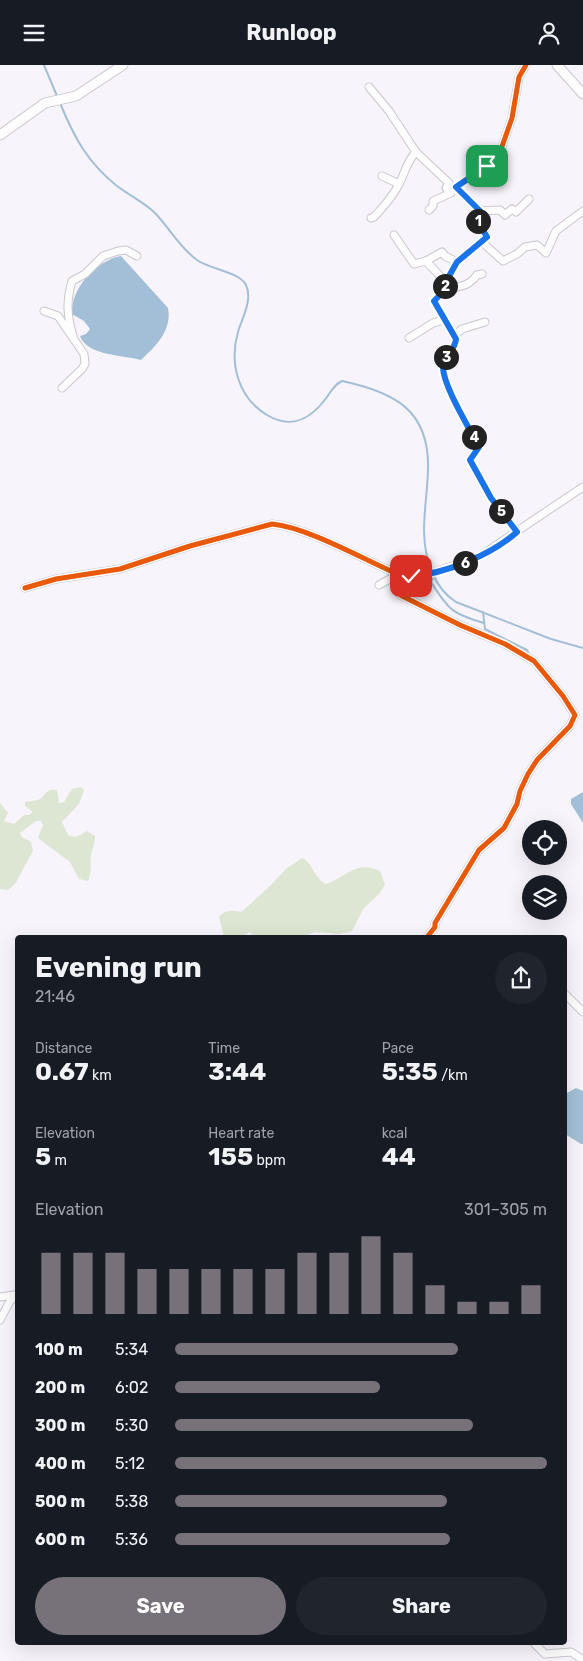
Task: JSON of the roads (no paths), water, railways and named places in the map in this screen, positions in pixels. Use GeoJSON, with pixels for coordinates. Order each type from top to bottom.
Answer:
{"type":"FeatureCollection","features":[{"type":"Feature","properties":{"kind":"main road"},"geometry":{"type":"LineString","coordinates":[[0,135],[45,103],[76,96],[123,65]]}},
{"type":"Feature","properties":{"kind":"main road"},"geometry":{"type":"LineString","coordinates":[[557,65],[583,94]]}},
{"type":"Feature","properties":{"kind":"street"},"geometry":{"type":"LineString","coordinates":[[429,210],[433,206],[433,201],[451,193],[446,187],[487,166],[499,155],[512,118],[519,77],[526,65]]}},
{"type":"Feature","properties":{"kind":"street"},"geometry":{"type":"LineString","coordinates":[[369,87],[389,111],[416,152],[480,211]]}},
{"type":"Feature","properties":{"kind":"street"},"geometry":{"type":"LineString","coordinates":[[371,218],[390,198],[399,184],[407,163],[416,152]]}},
{"type":"Feature","properties":{"kind":"street"},"geometry":{"type":"LineString","coordinates":[[382,176],[399,184]]}},
{"type":"Feature","properties":{"kind":"street"},"geometry":{"type":"LineString","coordinates":[[517,532],[491,498],[470,460],[479,447],[444,375],[443,366],[446,357],[455,347],[456,339],[434,301],[445,287],[457,262],[487,237],[474,215],[480,211],[500,210],[505,215],[512,209],[516,212],[529,199]]}},
{"type":"Feature","properties":{"kind":"street"},"geometry":{"type":"LineString","coordinates":[[482,242],[504,261],[528,246],[537,245],[546,253],[556,231],[583,211]]}},
{"type":"Feature","properties":{"kind":"street"},"geometry":{"type":"LineString","coordinates":[[394,235],[414,264],[426,261],[442,252],[457,262]]}},
{"type":"Feature","properties":{"kind":"street"},"geometry":{"type":"LineString","coordinates":[[73,336],[68,318],[67,299],[72,281],[85,274],[103,256],[126,250],[137,256]]}},
{"type":"Feature","properties":{"kind":"street"},"geometry":{"type":"LineString","coordinates":[[426,261],[441,277],[445,287]]}},
{"type":"Feature","properties":{"kind":"street"},"geometry":{"type":"LineString","coordinates":[[445,287],[463,287],[471,283],[477,275],[482,274]]}},
{"type":"Feature","properties":{"kind":"street"},"geometry":{"type":"LineString","coordinates":[[44,311],[58,316],[84,353],[85,364],[62,388]]}},
{"type":"Feature","properties":{"kind":"street"},"geometry":{"type":"LineString","coordinates":[[408,338],[433,323],[444,320]]}},
{"type":"Feature","properties":{"kind":"street"},"geometry":{"type":"LineString","coordinates":[[454,336],[462,329],[485,322]]}},
{"type":"Feature","properties":{"kind":"street"},"geometry":{"type":"LineString","coordinates":[[25,589],[56,579],[120,569],[272,524],[282,525],[303,533],[398,575],[425,575],[478,558],[583,487]]}},
{"type":"Feature","properties":{"kind":"street"},"geometry":{"type":"LineString","coordinates":[[379,585],[398,575]]}},
{"type":"Feature","properties":{"kind":"street"},"geometry":{"type":"LineString","coordinates":[[398,575],[394,581],[395,589],[402,596],[460,625],[506,644],[534,661],[563,696],[574,715],[570,726],[537,761],[528,774],[520,791],[517,804],[504,828],[479,850],[435,923],[436,927],[429,935]]}},
{"type":"Feature","properties":{"kind":"street"},"geometry":{"type":"LineString","coordinates":[[567,996],[583,1012]]}},
{"type":"Feature","properties":{"kind":"street"},"geometry":{"type":"LineString","coordinates":[[0,1297],[15,1295]]}},
{"type":"Feature","properties":{"kind":"street"},"geometry":{"type":"LineString","coordinates":[[0,1320],[10,1301],[15,1297]]}},
{"type":"Feature","properties":{"kind":"street"},"geometry":{"type":"LineString","coordinates":[[536,1645],[545,1654],[571,1651],[583,1660]]}},
{"type":"Feature","properties":{"kind":"water"},"geometry":{"type":"Polygon","coordinates":[[[121,256],[168,308],[168,323],[162,337],[141,360],[107,354],[84,343],[80,336],[86,334],[90,329],[84,321],[72,314],[75,295],[87,277],[103,263],[121,256]]]}},
{"type":"Feature","properties":{"kind":"water"},"geometry":{"type":"Polygon","coordinates":[[[583,792],[583,823],[571,804],[571,799],[583,792]]]}},
{"type":"Feature","properties":{"kind":"water"},"geometry":{"type":"Polygon","coordinates":[[[576,1088],[583,1091],[583,1144],[567,1135],[567,1093],[576,1088]]]}},
{"type":"Feature","properties":{"kind":"waterway"},"geometry":{"type":"LineString","coordinates":[[44,65],[57,96]]}},
{"type":"Feature","properties":{"kind":"waterway"},"geometry":{"type":"LineString","coordinates":[[60,103],[82,148],[97,168],[117,186],[154,212],[185,249],[197,260],[238,277],[246,285],[248,303],[235,344],[235,356],[238,379],[249,399],[257,408],[267,415],[285,422],[300,420],[321,405],[335,386],[342,381],[378,391],[393,398],[415,418],[423,432],[427,449],[428,470],[424,532],[427,557],[431,570]]}},
{"type":"Feature","properties":{"kind":"waterway"},"geometry":{"type":"LineString","coordinates":[[433,574],[442,590],[456,602],[551,639],[583,648]]}},
{"type":"Feature","properties":{"kind":"waterway"},"geometry":{"type":"LineString","coordinates":[[434,576],[431,582],[452,610],[465,617],[484,623]]}},
{"type":"Feature","properties":{"kind":"waterway"},"geometry":{"type":"LineString","coordinates":[[483,612],[485,629],[527,650],[530,656]]}}]}
